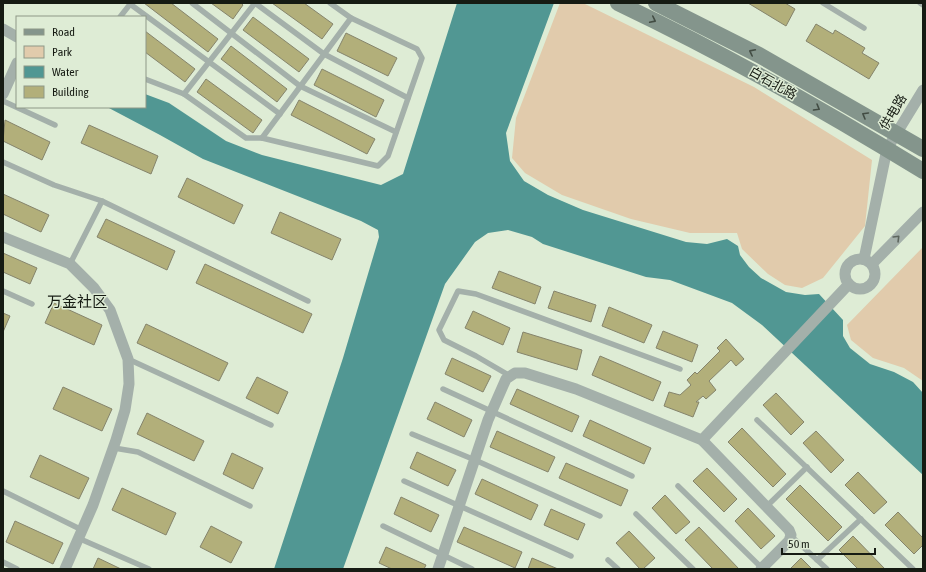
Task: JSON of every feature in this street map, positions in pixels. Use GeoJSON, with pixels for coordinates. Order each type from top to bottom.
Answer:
{"type":"FeatureCollection","features":[{"type":"Feature","properties":{"kind":"main road","name":"白石北路"},"geometry":{"type":"LineString","coordinates":[[618,3],[752,70],[923,171]]}},
{"type":"Feature","properties":{"kind":"main road","name":"白石北路"},"geometry":{"type":"LineString","coordinates":[[656,3],[759,55],[923,149]]}},
{"type":"Feature","properties":{"kind":"street"},"geometry":{"type":"LineString","coordinates":[[3,29],[16,36]]}},
{"type":"Feature","properties":{"kind":"street"},"geometry":{"type":"LineString","coordinates":[[3,94],[16,65]]}},
{"type":"Feature","properties":{"kind":"street","name":"供电路"},"geometry":{"type":"LineString","coordinates":[[868,261],[888,149],[923,90]]}},
{"type":"Feature","properties":{"kind":"street"},"geometry":{"type":"LineString","coordinates":[[868,261],[876,273],[875,278],[869,287],[858,289],[849,284],[845,276],[847,266],[854,260],[868,261],[923,212]]}},
{"type":"Feature","properties":{"kind":"street"},"geometry":{"type":"LineString","coordinates":[[3,237],[70,264],[94,288],[110,310],[128,358],[129,384],[125,410],[114,448],[93,505],[65,569]]}},
{"type":"Feature","properties":{"kind":"street"},"geometry":{"type":"LineString","coordinates":[[702,440],[835,301],[849,284]]}},
{"type":"Feature","properties":{"kind":"street"},"geometry":{"type":"LineString","coordinates":[[438,569],[458,506],[492,411],[506,379],[515,373],[525,373],[576,389],[702,440],[789,530],[789,541],[762,569]]}},
{"type":"Feature","properties":{"kind":"lane"},"geometry":{"type":"LineString","coordinates":[[121,16],[130,3],[280,114]]}},
{"type":"Feature","properties":{"kind":"lane"},"geometry":{"type":"LineString","coordinates":[[192,3],[232,32],[300,86],[396,132]]}},
{"type":"Feature","properties":{"kind":"lane"},"geometry":{"type":"LineString","coordinates":[[184,94],[255,3],[324,54],[408,98]]}},
{"type":"Feature","properties":{"kind":"lane"},"geometry":{"type":"LineString","coordinates":[[146,79],[184,94],[246,138],[262,138],[378,166],[388,156],[422,58],[418,50],[351,18],[330,3]]}},
{"type":"Feature","properties":{"kind":"lane"},"geometry":{"type":"LineString","coordinates":[[823,3],[864,28]]}},
{"type":"Feature","properties":{"kind":"lane"},"geometry":{"type":"LineString","coordinates":[[262,138],[351,18]]}},
{"type":"Feature","properties":{"kind":"lane"},"geometry":{"type":"LineString","coordinates":[[3,100],[16,106]]}},
{"type":"Feature","properties":{"kind":"lane"},"geometry":{"type":"LineString","coordinates":[[20,108],[55,125]]}},
{"type":"Feature","properties":{"kind":"lane"},"geometry":{"type":"LineString","coordinates":[[3,162],[54,185],[102,201],[308,301]]}},
{"type":"Feature","properties":{"kind":"lane"},"geometry":{"type":"LineString","coordinates":[[70,264],[102,201]]}},
{"type":"Feature","properties":{"kind":"lane"},"geometry":{"type":"LineString","coordinates":[[3,291],[32,304]]}},
{"type":"Feature","properties":{"kind":"lane"},"geometry":{"type":"LineString","coordinates":[[510,376],[476,356],[444,340],[439,330],[458,291],[476,294],[680,369]]}},
{"type":"Feature","properties":{"kind":"lane"},"geometry":{"type":"LineString","coordinates":[[128,358],[271,425]]}},
{"type":"Feature","properties":{"kind":"lane"},"geometry":{"type":"LineString","coordinates":[[442,389],[632,476]]}},
{"type":"Feature","properties":{"kind":"lane"},"geometry":{"type":"LineString","coordinates":[[757,420],[914,569]]}},
{"type":"Feature","properties":{"kind":"lane"},"geometry":{"type":"LineString","coordinates":[[412,434],[475,460],[600,516]]}},
{"type":"Feature","properties":{"kind":"lane"},"geometry":{"type":"LineString","coordinates":[[114,448],[138,452],[250,506]]}},
{"type":"Feature","properties":{"kind":"lane"},"geometry":{"type":"LineString","coordinates":[[767,506],[807,467]]}},
{"type":"Feature","properties":{"kind":"lane"},"geometry":{"type":"LineString","coordinates":[[404,481],[571,556]]}},
{"type":"Feature","properties":{"kind":"lane"},"geometry":{"type":"LineString","coordinates":[[678,486],[762,569]]}},
{"type":"Feature","properties":{"kind":"lane"},"geometry":{"type":"LineString","coordinates":[[3,491],[80,534],[149,569]]}},
{"type":"Feature","properties":{"kind":"lane"},"geometry":{"type":"LineString","coordinates":[[636,514],[693,569]]}},
{"type":"Feature","properties":{"kind":"lane"},"geometry":{"type":"LineString","coordinates":[[817,560],[861,519]]}},
{"type":"Feature","properties":{"kind":"lane"},"geometry":{"type":"LineString","coordinates":[[383,526],[442,556],[472,569]]}},
{"type":"Feature","properties":{"kind":"lane"},"geometry":{"type":"LineString","coordinates":[[790,535],[827,569]]}},
{"type":"Feature","properties":{"kind":"lane"},"geometry":{"type":"LineString","coordinates":[[608,560],[618,569]]}},
{"type":"Feature","properties":{"kind":"lane"},"geometry":{"type":"LineString","coordinates":[[3,562],[17,569]]}},
{"type":"Feature","properties":{"kind":"green space"},"geometry":{"type":"Polygon","coordinates":[[[560,3],[583,3],[754,87],[872,160],[865,226],[823,278],[802,288],[785,285],[768,274],[742,249],[737,233],[690,233],[631,219],[562,195],[525,173],[512,158],[516,118],[560,3]]]}},
{"type":"Feature","properties":{"kind":"green space"},"geometry":{"type":"Polygon","coordinates":[[[923,247],[923,381],[904,368],[873,358],[851,340],[847,325],[923,247]]]}},
{"type":"Feature","properties":{"kind":"water"},"geometry":{"type":"Polygon","coordinates":[[[457,3],[554,3],[506,133],[510,161],[524,181],[548,195],[583,210],[686,242],[707,244],[727,239],[738,246],[740,255],[749,267],[761,278],[786,292],[805,295],[819,294],[843,320],[843,336],[850,348],[870,364],[894,372],[913,382],[923,393],[923,475],[762,325],[732,303],[670,280],[646,277],[543,244],[532,237],[508,230],[488,233],[475,242],[445,284],[343,569],[274,569],[343,358],[379,237],[378,230],[361,221],[203,159],[109,108],[146,108],[146,94],[169,103],[226,141],[262,155],[381,185],[403,174],[457,3]]]}},
{"type":"Feature","properties":{"kind":"building"},"geometry":{"type":"Polygon","coordinates":[[[144,3],[171,3],[218,39],[208,52],[144,3]]]}},
{"type":"Feature","properties":{"kind":"building"},"geometry":{"type":"Polygon","coordinates":[[[211,3],[241,3],[243,5],[233,19],[211,3]]]}},
{"type":"Feature","properties":{"kind":"building"},"geometry":{"type":"Polygon","coordinates":[[[272,3],[304,3],[333,24],[322,39],[272,3]]]}},
{"type":"Feature","properties":{"kind":"building"},"geometry":{"type":"Polygon","coordinates":[[[748,3],[785,3],[795,9],[786,26],[748,3]]]}},
{"type":"Feature","properties":{"kind":"building"},"geometry":{"type":"Polygon","coordinates":[[[253,17],[309,59],[299,72],[243,30],[253,17]]]}},
{"type":"Feature","properties":{"kind":"building"},"geometry":{"type":"Polygon","coordinates":[[[816,24],[833,34],[835,30],[865,48],[862,53],[879,63],[869,79],[806,41],[816,24]]]}},
{"type":"Feature","properties":{"kind":"building"},"geometry":{"type":"Polygon","coordinates":[[[146,32],[195,69],[185,82],[146,53],[146,32]]]}},
{"type":"Feature","properties":{"kind":"building"},"geometry":{"type":"Polygon","coordinates":[[[346,33],[397,58],[388,76],[337,51],[346,33]]]}},
{"type":"Feature","properties":{"kind":"building"},"geometry":{"type":"Polygon","coordinates":[[[231,46],[287,89],[277,102],[221,59],[231,46]]]}},
{"type":"Feature","properties":{"kind":"building"},"geometry":{"type":"Polygon","coordinates":[[[322,69],[384,100],[376,117],[314,85],[322,69]]]}},
{"type":"Feature","properties":{"kind":"building"},"geometry":{"type":"Polygon","coordinates":[[[206,79],[262,120],[253,133],[197,92],[206,79]]]}},
{"type":"Feature","properties":{"kind":"building"},"geometry":{"type":"Polygon","coordinates":[[[299,100],[375,139],[367,154],[291,115],[299,100]]]}},
{"type":"Feature","properties":{"kind":"building"},"geometry":{"type":"Polygon","coordinates":[[[5,120],[50,142],[42,160],[3,141],[5,120]]]}},
{"type":"Feature","properties":{"kind":"building"},"geometry":{"type":"Polygon","coordinates":[[[89,125],[158,156],[151,174],[81,143],[89,125]]]}},
{"type":"Feature","properties":{"kind":"building"},"geometry":{"type":"Polygon","coordinates":[[[187,178],[243,205],[234,224],[178,197],[187,178]]]}},
{"type":"Feature","properties":{"kind":"building"},"geometry":{"type":"Polygon","coordinates":[[[3,194],[49,215],[41,232],[3,214],[3,194]]]}},
{"type":"Feature","properties":{"kind":"building"},"geometry":{"type":"Polygon","coordinates":[[[280,212],[341,239],[332,260],[271,233],[280,212]]]}},
{"type":"Feature","properties":{"kind":"building"},"geometry":{"type":"Polygon","coordinates":[[[106,219],[175,251],[167,270],[97,237],[106,219]]]}},
{"type":"Feature","properties":{"kind":"building"},"geometry":{"type":"Polygon","coordinates":[[[3,253],[37,268],[30,284],[3,272],[3,253]]]}},
{"type":"Feature","properties":{"kind":"building"},"geometry":{"type":"Polygon","coordinates":[[[205,264],[312,314],[303,333],[196,283],[205,264]]]}},
{"type":"Feature","properties":{"kind":"building"},"geometry":{"type":"Polygon","coordinates":[[[499,271],[541,287],[535,304],[492,288],[499,271]]]}},
{"type":"Feature","properties":{"kind":"building"},"geometry":{"type":"Polygon","coordinates":[[[554,291],[596,305],[591,322],[548,308],[554,291]]]}},
{"type":"Feature","properties":{"kind":"building"},"geometry":{"type":"Polygon","coordinates":[[[54,303],[102,325],[94,345],[45,323],[54,303]]]}},
{"type":"Feature","properties":{"kind":"building"},"geometry":{"type":"Polygon","coordinates":[[[609,307],[652,325],[644,343],[602,326],[609,307]]]}},
{"type":"Feature","properties":{"kind":"building"},"geometry":{"type":"Polygon","coordinates":[[[473,311],[510,328],[503,345],[465,328],[473,311]]]}},
{"type":"Feature","properties":{"kind":"building"},"geometry":{"type":"Polygon","coordinates":[[[3,313],[10,316],[3,332],[3,313]]]}},
{"type":"Feature","properties":{"kind":"building"},"geometry":{"type":"Polygon","coordinates":[[[146,324],[228,363],[219,381],[137,343],[146,324]]]}},
{"type":"Feature","properties":{"kind":"building"},"geometry":{"type":"Polygon","coordinates":[[[663,331],[698,345],[692,362],[656,348],[663,331]]]}},
{"type":"Feature","properties":{"kind":"building"},"geometry":{"type":"Polygon","coordinates":[[[523,332],[582,350],[577,370],[517,352],[523,332]]]}},
{"type":"Feature","properties":{"kind":"building"},"geometry":{"type":"Polygon","coordinates":[[[726,339],[744,359],[736,366],[731,360],[709,381],[716,390],[706,399],[703,396],[696,402],[699,402],[693,417],[664,406],[669,392],[680,395],[691,385],[687,380],[695,372],[697,374],[720,351],[717,348],[726,339]]]}},
{"type":"Feature","properties":{"kind":"building"},"geometry":{"type":"Polygon","coordinates":[[[600,356],[661,382],[653,401],[592,375],[600,356]]]}},
{"type":"Feature","properties":{"kind":"building"},"geometry":{"type":"Polygon","coordinates":[[[452,358],[491,376],[483,392],[445,374],[452,358]]]}},
{"type":"Feature","properties":{"kind":"building"},"geometry":{"type":"Polygon","coordinates":[[[257,377],[288,392],[278,414],[246,398],[257,377]]]}},
{"type":"Feature","properties":{"kind":"building"},"geometry":{"type":"Polygon","coordinates":[[[63,387],[112,409],[102,431],[53,409],[63,387]]]}},
{"type":"Feature","properties":{"kind":"building"},"geometry":{"type":"Polygon","coordinates":[[[517,389],[579,416],[572,432],[510,404],[517,389]]]}},
{"type":"Feature","properties":{"kind":"building"},"geometry":{"type":"Polygon","coordinates":[[[776,393],[804,422],[791,435],[763,405],[776,393]]]}},
{"type":"Feature","properties":{"kind":"building"},"geometry":{"type":"Polygon","coordinates":[[[435,402],[472,420],[464,437],[427,419],[435,402]]]}},
{"type":"Feature","properties":{"kind":"building"},"geometry":{"type":"Polygon","coordinates":[[[147,413],[204,441],[194,461],[137,434],[147,413]]]}},
{"type":"Feature","properties":{"kind":"building"},"geometry":{"type":"Polygon","coordinates":[[[590,420],[651,448],[644,464],[583,436],[590,420]]]}},
{"type":"Feature","properties":{"kind":"building"},"geometry":{"type":"Polygon","coordinates":[[[742,428],[786,474],[773,487],[728,442],[742,428]]]}},
{"type":"Feature","properties":{"kind":"building"},"geometry":{"type":"Polygon","coordinates":[[[497,431],[555,457],[548,472],[490,447],[497,431]]]}},
{"type":"Feature","properties":{"kind":"building"},"geometry":{"type":"Polygon","coordinates":[[[816,431],[844,460],[831,473],[803,443],[816,431]]]}},
{"type":"Feature","properties":{"kind":"building"},"geometry":{"type":"Polygon","coordinates":[[[417,452],[456,470],[448,486],[410,468],[417,452]]]}},
{"type":"Feature","properties":{"kind":"building"},"geometry":{"type":"Polygon","coordinates":[[[232,453],[263,468],[253,489],[223,474],[232,453]]]}},
{"type":"Feature","properties":{"kind":"building"},"geometry":{"type":"Polygon","coordinates":[[[40,455],[89,478],[79,499],[30,477],[40,455]]]}},
{"type":"Feature","properties":{"kind":"building"},"geometry":{"type":"Polygon","coordinates":[[[566,463],[628,490],[621,506],[559,478],[566,463]]]}},
{"type":"Feature","properties":{"kind":"building"},"geometry":{"type":"Polygon","coordinates":[[[707,468],[737,499],[724,512],[693,481],[707,468]]]}},
{"type":"Feature","properties":{"kind":"building"},"geometry":{"type":"Polygon","coordinates":[[[858,472],[887,502],[874,514],[845,485],[858,472]]]}},
{"type":"Feature","properties":{"kind":"building"},"geometry":{"type":"Polygon","coordinates":[[[482,479],[538,505],[531,520],[475,494],[482,479]]]}},
{"type":"Feature","properties":{"kind":"building"},"geometry":{"type":"Polygon","coordinates":[[[800,485],[842,527],[828,541],[786,499],[800,485]]]}},
{"type":"Feature","properties":{"kind":"building"},"geometry":{"type":"Polygon","coordinates":[[[122,488],[176,513],[166,535],[112,510],[122,488]]]}},
{"type":"Feature","properties":{"kind":"building"},"geometry":{"type":"Polygon","coordinates":[[[665,495],[690,522],[676,534],[652,508],[665,495]]]}},
{"type":"Feature","properties":{"kind":"building"},"geometry":{"type":"Polygon","coordinates":[[[401,497],[439,515],[431,532],[394,514],[401,497]]]}},
{"type":"Feature","properties":{"kind":"building"},"geometry":{"type":"Polygon","coordinates":[[[748,508],[775,536],[761,549],[735,521],[748,508]]]}},
{"type":"Feature","properties":{"kind":"building"},"geometry":{"type":"Polygon","coordinates":[[[551,509],[585,524],[578,540],[544,525],[551,509]]]}},
{"type":"Feature","properties":{"kind":"building"},"geometry":{"type":"Polygon","coordinates":[[[898,512],[923,538],[923,545],[914,554],[885,525],[898,512]]]}},
{"type":"Feature","properties":{"kind":"building"},"geometry":{"type":"Polygon","coordinates":[[[15,521],[63,543],[53,564],[6,542],[15,521]]]}},
{"type":"Feature","properties":{"kind":"building"},"geometry":{"type":"Polygon","coordinates":[[[211,526],[242,542],[231,563],[200,547],[211,526]]]}},
{"type":"Feature","properties":{"kind":"building"},"geometry":{"type":"Polygon","coordinates":[[[464,527],[522,552],[515,568],[457,542],[464,527]]]}},
{"type":"Feature","properties":{"kind":"building"},"geometry":{"type":"Polygon","coordinates":[[[699,527],[739,569],[713,569],[685,540],[699,527]]]}},
{"type":"Feature","properties":{"kind":"building"},"geometry":{"type":"Polygon","coordinates":[[[629,531],[655,558],[643,569],[640,569],[616,543],[629,531]]]}},
{"type":"Feature","properties":{"kind":"building"},"geometry":{"type":"Polygon","coordinates":[[[853,536],[885,569],[858,569],[839,550],[853,536]]]}},
{"type":"Feature","properties":{"kind":"building"},"geometry":{"type":"Polygon","coordinates":[[[386,547],[426,565],[424,569],[392,569],[379,563],[386,547]]]}},
{"type":"Feature","properties":{"kind":"building"},"geometry":{"type":"Polygon","coordinates":[[[98,558],[121,569],[93,569],[98,558]]]}},
{"type":"Feature","properties":{"kind":"building"},"geometry":{"type":"Polygon","coordinates":[[[532,558],[558,569],[528,569],[532,558]]]}},
{"type":"Feature","properties":{"kind":"building"},"geometry":{"type":"Polygon","coordinates":[[[801,558],[812,569],[790,569],[801,558]]]}},
{"type":"Feature","properties":{"kind":"district","name":"万金社区"},"geometry":{"type":"Point","coordinates":[77,301]}}]}
